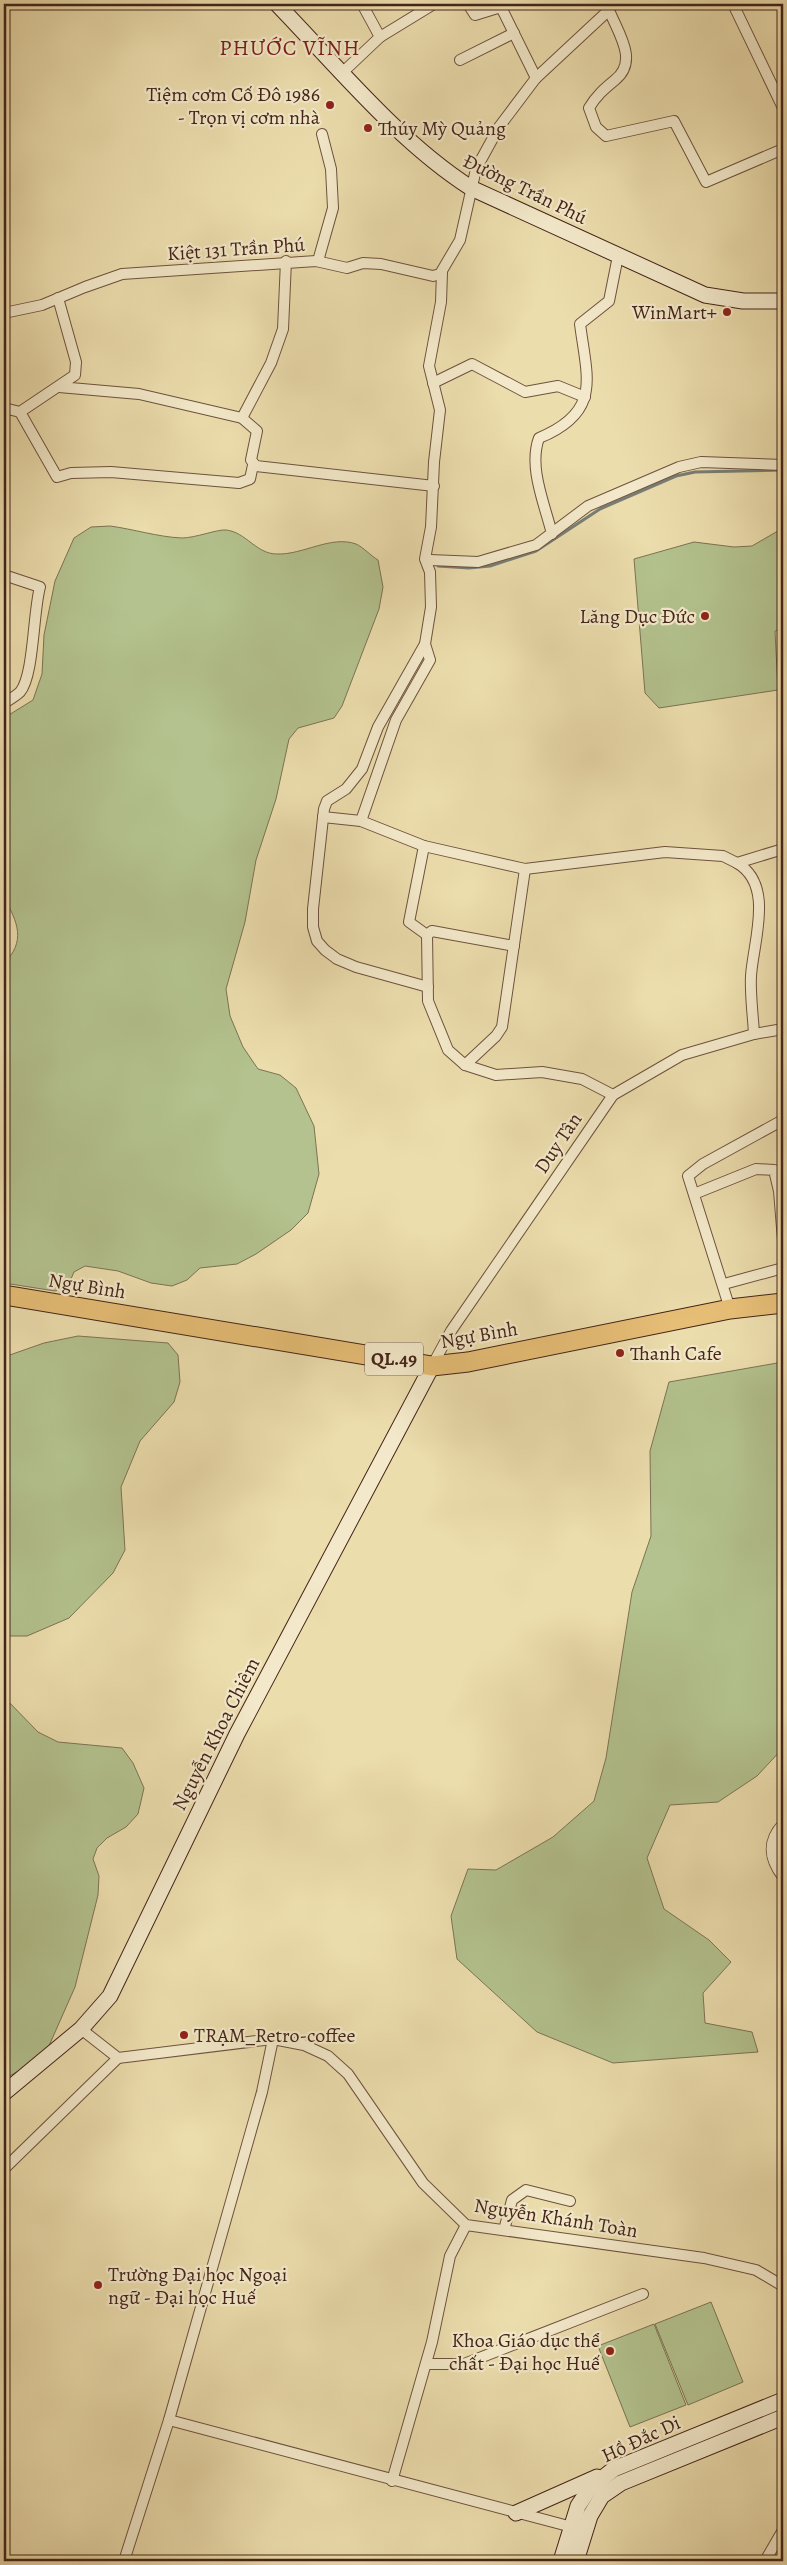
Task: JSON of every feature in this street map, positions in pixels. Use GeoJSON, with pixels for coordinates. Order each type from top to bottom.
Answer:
{"type":"FeatureCollection","features":[{"type":"Feature","properties":{"kind":"highway","name":"Ngự Bình"},"geometry":{"type":"LineString","coordinates":[[4,1295],[432,1366],[477,1360],[730,1309],[783,1303]]}},
{"type":"Feature","properties":{"kind":"street","name":"Đường Trần Phú"},"geometry":{"type":"LineString","coordinates":[[277,4],[406,138],[448,173],[472,188],[705,294],[743,301],[783,302]]}},
{"type":"Feature","properties":{"kind":"street"},"geometry":{"type":"LineString","coordinates":[[362,4],[380,38]]}},
{"type":"Feature","properties":{"kind":"street"},"geometry":{"type":"LineString","coordinates":[[343,72],[380,38],[434,4]]}},
{"type":"Feature","properties":{"kind":"street"},"geometry":{"type":"LineString","coordinates":[[468,4],[475,15],[501,8],[536,78]]}},
{"type":"Feature","properties":{"kind":"street"},"geometry":{"type":"LineString","coordinates":[[733,4],[783,108]]}},
{"type":"Feature","properties":{"kind":"street"},"geometry":{"type":"LineString","coordinates":[[428,987],[356,967],[337,959],[325,950],[318,941],[313,927],[313,909],[322,817],[328,801],[346,789],[362,769],[378,727],[425,644],[431,607],[430,572],[427,561],[434,486],[434,462],[440,410],[428,366],[440,302],[442,272],[460,240],[476,169],[499,127],[536,78],[608,7],[628,57],[624,73],[595,96],[589,108],[596,127],[606,136],[674,121],[706,182],[783,149]]}},
{"type":"Feature","properties":{"kind":"street"},"geometry":{"type":"LineString","coordinates":[[460,60],[514,33]]}},
{"type":"Feature","properties":{"kind":"street"},"geometry":{"type":"LineString","coordinates":[[318,261],[333,208],[331,168],[322,134]]}},
{"type":"Feature","properties":{"kind":"street"},"geometry":{"type":"LineString","coordinates":[[552,534],[536,467],[535,448],[539,438],[560,429],[581,408],[585,397],[588,374],[580,324],[609,301],[618,256]]}},
{"type":"Feature","properties":{"kind":"street"},"geometry":{"type":"LineString","coordinates":[[242,418],[271,363],[283,329],[286,261]]}},
{"type":"Feature","properties":{"kind":"street","name":"Kiệt 131 Trần Phú"},"geometry":{"type":"LineString","coordinates":[[4,313],[42,305],[122,274],[286,261],[318,261],[347,268],[363,263],[381,264],[433,276],[442,272]]}},
{"type":"Feature","properties":{"kind":"street"},"geometry":{"type":"LineString","coordinates":[[20,412],[75,375],[76,362],[58,298]]}},
{"type":"Feature","properties":{"kind":"street"},"geometry":{"type":"LineString","coordinates":[[433,383],[472,364],[525,392],[558,386],[585,397]]}},
{"type":"Feature","properties":{"kind":"street"},"geometry":{"type":"LineString","coordinates":[[4,408],[20,412],[57,477],[70,473],[111,472],[239,483],[250,479],[253,465],[251,460],[257,431],[242,418],[139,394],[59,387]]}},
{"type":"Feature","properties":{"kind":"street"},"geometry":{"type":"LineString","coordinates":[[427,561],[478,562],[536,545],[588,506],[679,467],[701,462],[783,465]]}},
{"type":"Feature","properties":{"kind":"street"},"geometry":{"type":"LineString","coordinates":[[253,465],[434,486]]}},
{"type":"Feature","properties":{"kind":"street"},"geometry":{"type":"LineString","coordinates":[[4,575],[36,586],[27,674],[4,703]]}},
{"type":"Feature","properties":{"kind":"street"},"geometry":{"type":"LineString","coordinates":[[361,820],[396,720],[430,660],[425,644]]}},
{"type":"Feature","properties":{"kind":"street"},"geometry":{"type":"LineString","coordinates":[[322,817],[361,820],[424,846],[526,869],[665,852],[723,856],[737,863],[744,868],[755,887],[759,903],[758,931],[752,959],[750,988],[754,1034]]}},
{"type":"Feature","properties":{"kind":"street"},"geometry":{"type":"LineString","coordinates":[[424,846],[410,922],[428,935]]}},
{"type":"Feature","properties":{"kind":"street"},"geometry":{"type":"LineString","coordinates":[[737,863],[783,849]]}},
{"type":"Feature","properties":{"kind":"street"},"geometry":{"type":"LineString","coordinates":[[465,1065],[496,1036],[502,1027],[526,869]]}},
{"type":"Feature","properties":{"kind":"street"},"geometry":{"type":"LineString","coordinates":[[514,946],[432,931],[428,935],[428,1001],[448,1050],[465,1065],[496,1075],[542,1072],[582,1079],[613,1095]]}},
{"type":"Feature","properties":{"kind":"street","name":"Duy Tân"},"geometry":{"type":"LineString","coordinates":[[432,1366],[451,1331],[613,1095],[682,1055],[754,1034],[783,1029]]}},
{"type":"Feature","properties":{"kind":"street"},"geometry":{"type":"LineString","coordinates":[[730,1309],[724,1284],[688,1176],[703,1164],[783,1120]]}},
{"type":"Feature","properties":{"kind":"street"},"geometry":{"type":"LineString","coordinates":[[694,1194],[756,1169],[774,1170],[780,1178],[783,1240]]}},
{"type":"Feature","properties":{"kind":"street"},"geometry":{"type":"LineString","coordinates":[[724,1284],[783,1268]]}},
{"type":"Feature","properties":{"kind":"street","name":"Nguyễn Khoa Chiêm"},"geometry":{"type":"LineString","coordinates":[[4,2092],[81,2029],[110,1996],[237,1734],[432,1366]]}},
{"type":"Feature","properties":{"kind":"street"},"geometry":{"type":"LineString","coordinates":[[783,1824],[776,1831],[771,1843],[772,1856],[783,1877]]}},
{"type":"Feature","properties":{"kind":"street"},"geometry":{"type":"LineString","coordinates":[[4,2169],[118,2058],[81,2029]]}},
{"type":"Feature","properties":{"kind":"street"},"geometry":{"type":"LineString","coordinates":[[124,2561],[169,2420],[262,2092],[273,2039]]}},
{"type":"Feature","properties":{"kind":"street","name":"Nguyễn Khánh Toàn"},"geometry":{"type":"LineString","coordinates":[[118,2058],[273,2039],[304,2045],[328,2056],[348,2074],[423,2183],[466,2225],[704,2258],[756,2270],[783,2286]]}},
{"type":"Feature","properties":{"kind":"street"},"geometry":{"type":"LineString","coordinates":[[504,2230],[512,2200],[526,2190],[570,2200]]}},
{"type":"Feature","properties":{"kind":"street"},"geometry":{"type":"LineString","coordinates":[[392,2481],[426,2364],[450,2256],[466,2225]]}},
{"type":"Feature","properties":{"kind":"street"},"geometry":{"type":"LineString","coordinates":[[426,2364],[464,2364],[643,2294]]}},
{"type":"Feature","properties":{"kind":"street","name":"Hồ Đắc Di"},"geometry":{"type":"LineString","coordinates":[[562,2561],[578,2506],[596,2492],[614,2469],[783,2400]]}},
{"type":"Feature","properties":{"kind":"street","name":"Hồ Đắc Di"},"geometry":{"type":"LineString","coordinates":[[596,2492],[783,2417]]}},
{"type":"Feature","properties":{"kind":"street"},"geometry":{"type":"LineString","coordinates":[[169,2420],[392,2481],[572,2527]]}},
{"type":"Feature","properties":{"kind":"street"},"geometry":{"type":"LineString","coordinates":[[516,2513],[614,2469]]}},
{"type":"Feature","properties":{"kind":"street","name":"Hồ Đắc Di"},"geometry":{"type":"LineString","coordinates":[[576,2561],[596,2492]]}},
{"type":"Feature","properties":{"kind":"street"},"geometry":{"type":"LineString","coordinates":[[765,2561],[783,2530]]}},
{"type":"Feature","properties":{"kind":"green space"},"geometry":{"type":"Polygon","coordinates":[[[110,526],[182,538],[226,530],[239,535],[263,551],[277,554],[297,552],[327,543],[346,542],[356,544],[378,560],[383,587],[379,609],[342,706],[334,718],[298,728],[289,739],[276,799],[256,860],[245,922],[226,989],[230,1016],[243,1047],[258,1069],[280,1075],[296,1088],[314,1126],[319,1174],[308,1213],[291,1230],[256,1254],[237,1264],[200,1268],[187,1280],[172,1286],[151,1283],[118,1271],[85,1266],[74,1272],[67,1288],[55,1291],[4,1283],[4,963],[15,947],[18,932],[13,915],[4,898],[4,718],[33,700],[42,674],[44,635],[55,581],[74,538],[91,527],[110,526]]]}},
{"type":"Feature","properties":{"kind":"green space"},"geometry":{"type":"Polygon","coordinates":[[[783,528],[783,629],[775,631],[778,690],[659,708],[645,693],[634,559],[694,542],[734,547],[752,546],[783,528]]]}},
{"type":"Feature","properties":{"kind":"green space"},"geometry":{"type":"Polygon","coordinates":[[[78,1336],[168,1343],[178,1355],[180,1382],[174,1402],[140,1441],[121,1487],[125,1550],[113,1573],[69,1618],[27,1636],[4,1636],[4,1357],[44,1343],[78,1336]]]}},
{"type":"Feature","properties":{"kind":"green space"},"geometry":{"type":"Polygon","coordinates":[[[783,1362],[783,1748],[757,1776],[718,1802],[670,1805],[647,1858],[664,1909],[709,1940],[731,1962],[703,1993],[705,2023],[752,2032],[758,2052],[613,2063],[537,2032],[457,1959],[451,1916],[468,1869],[496,1870],[553,1837],[594,1801],[606,1758],[632,1592],[651,1536],[650,1451],[669,1382],[783,1362]]]}},
{"type":"Feature","properties":{"kind":"green space"},"geometry":{"type":"Polygon","coordinates":[[[4,1697],[38,1732],[58,1742],[122,1748],[133,1763],[144,1788],[138,1814],[126,1827],[107,1838],[97,1848],[93,1859],[99,1876],[98,1895],[75,1987],[48,2048],[33,2063],[4,2079],[4,1697]]]}},
{"type":"Feature","properties":{"kind":"green space"},"geometry":{"type":"Polygon","coordinates":[[[711,2302],[743,2382],[688,2405],[655,2324],[711,2302]]]}},
{"type":"Feature","properties":{"kind":"green space"},"geometry":{"type":"Polygon","coordinates":[[[654,2324],[686,2405],[630,2427],[598,2346],[654,2324]]]}},
{"type":"Feature","properties":{"kind":"waterway"},"geometry":{"type":"LineString","coordinates":[[438,566],[469,568],[490,566],[536,551],[600,509],[676,476],[695,472],[783,470]]}},
{"type":"Feature","properties":{"kind":"place","name":"Tiệm cơm Cố Đô 1986 - Trọn vị cơm nhà"},"geometry":{"type":"Point","coordinates":[330,105]}},
{"type":"Feature","properties":{"kind":"place","name":"Thúy Mỳ Quảng"},"geometry":{"type":"Point","coordinates":[368,128]}},
{"type":"Feature","properties":{"kind":"place","name":"WinMart+"},"geometry":{"type":"Point","coordinates":[727,312]}},
{"type":"Feature","properties":{"kind":"place","name":"Lăng Dục Đức"},"geometry":{"type":"Point","coordinates":[705,616]}},
{"type":"Feature","properties":{"kind":"place","name":"Thanh Cafe"},"geometry":{"type":"Point","coordinates":[620,1353]}},
{"type":"Feature","properties":{"kind":"place","name":"TRẠM_Retro-coffee"},"geometry":{"type":"Point","coordinates":[184,2035]}},
{"type":"Feature","properties":{"kind":"place","name":"Trường Đại học Ngoại ngữ - Đại học Huế"},"geometry":{"type":"Point","coordinates":[98,2285]}},
{"type":"Feature","properties":{"kind":"place","name":"Khoa Giáo dục thể chất - Đại học Huế"},"geometry":{"type":"Point","coordinates":[610,2351]}},
{"type":"Feature","properties":{"kind":"district","name":"PHƯỚC VĨNH"},"geometry":{"type":"Point","coordinates":[290,48]}}]}
